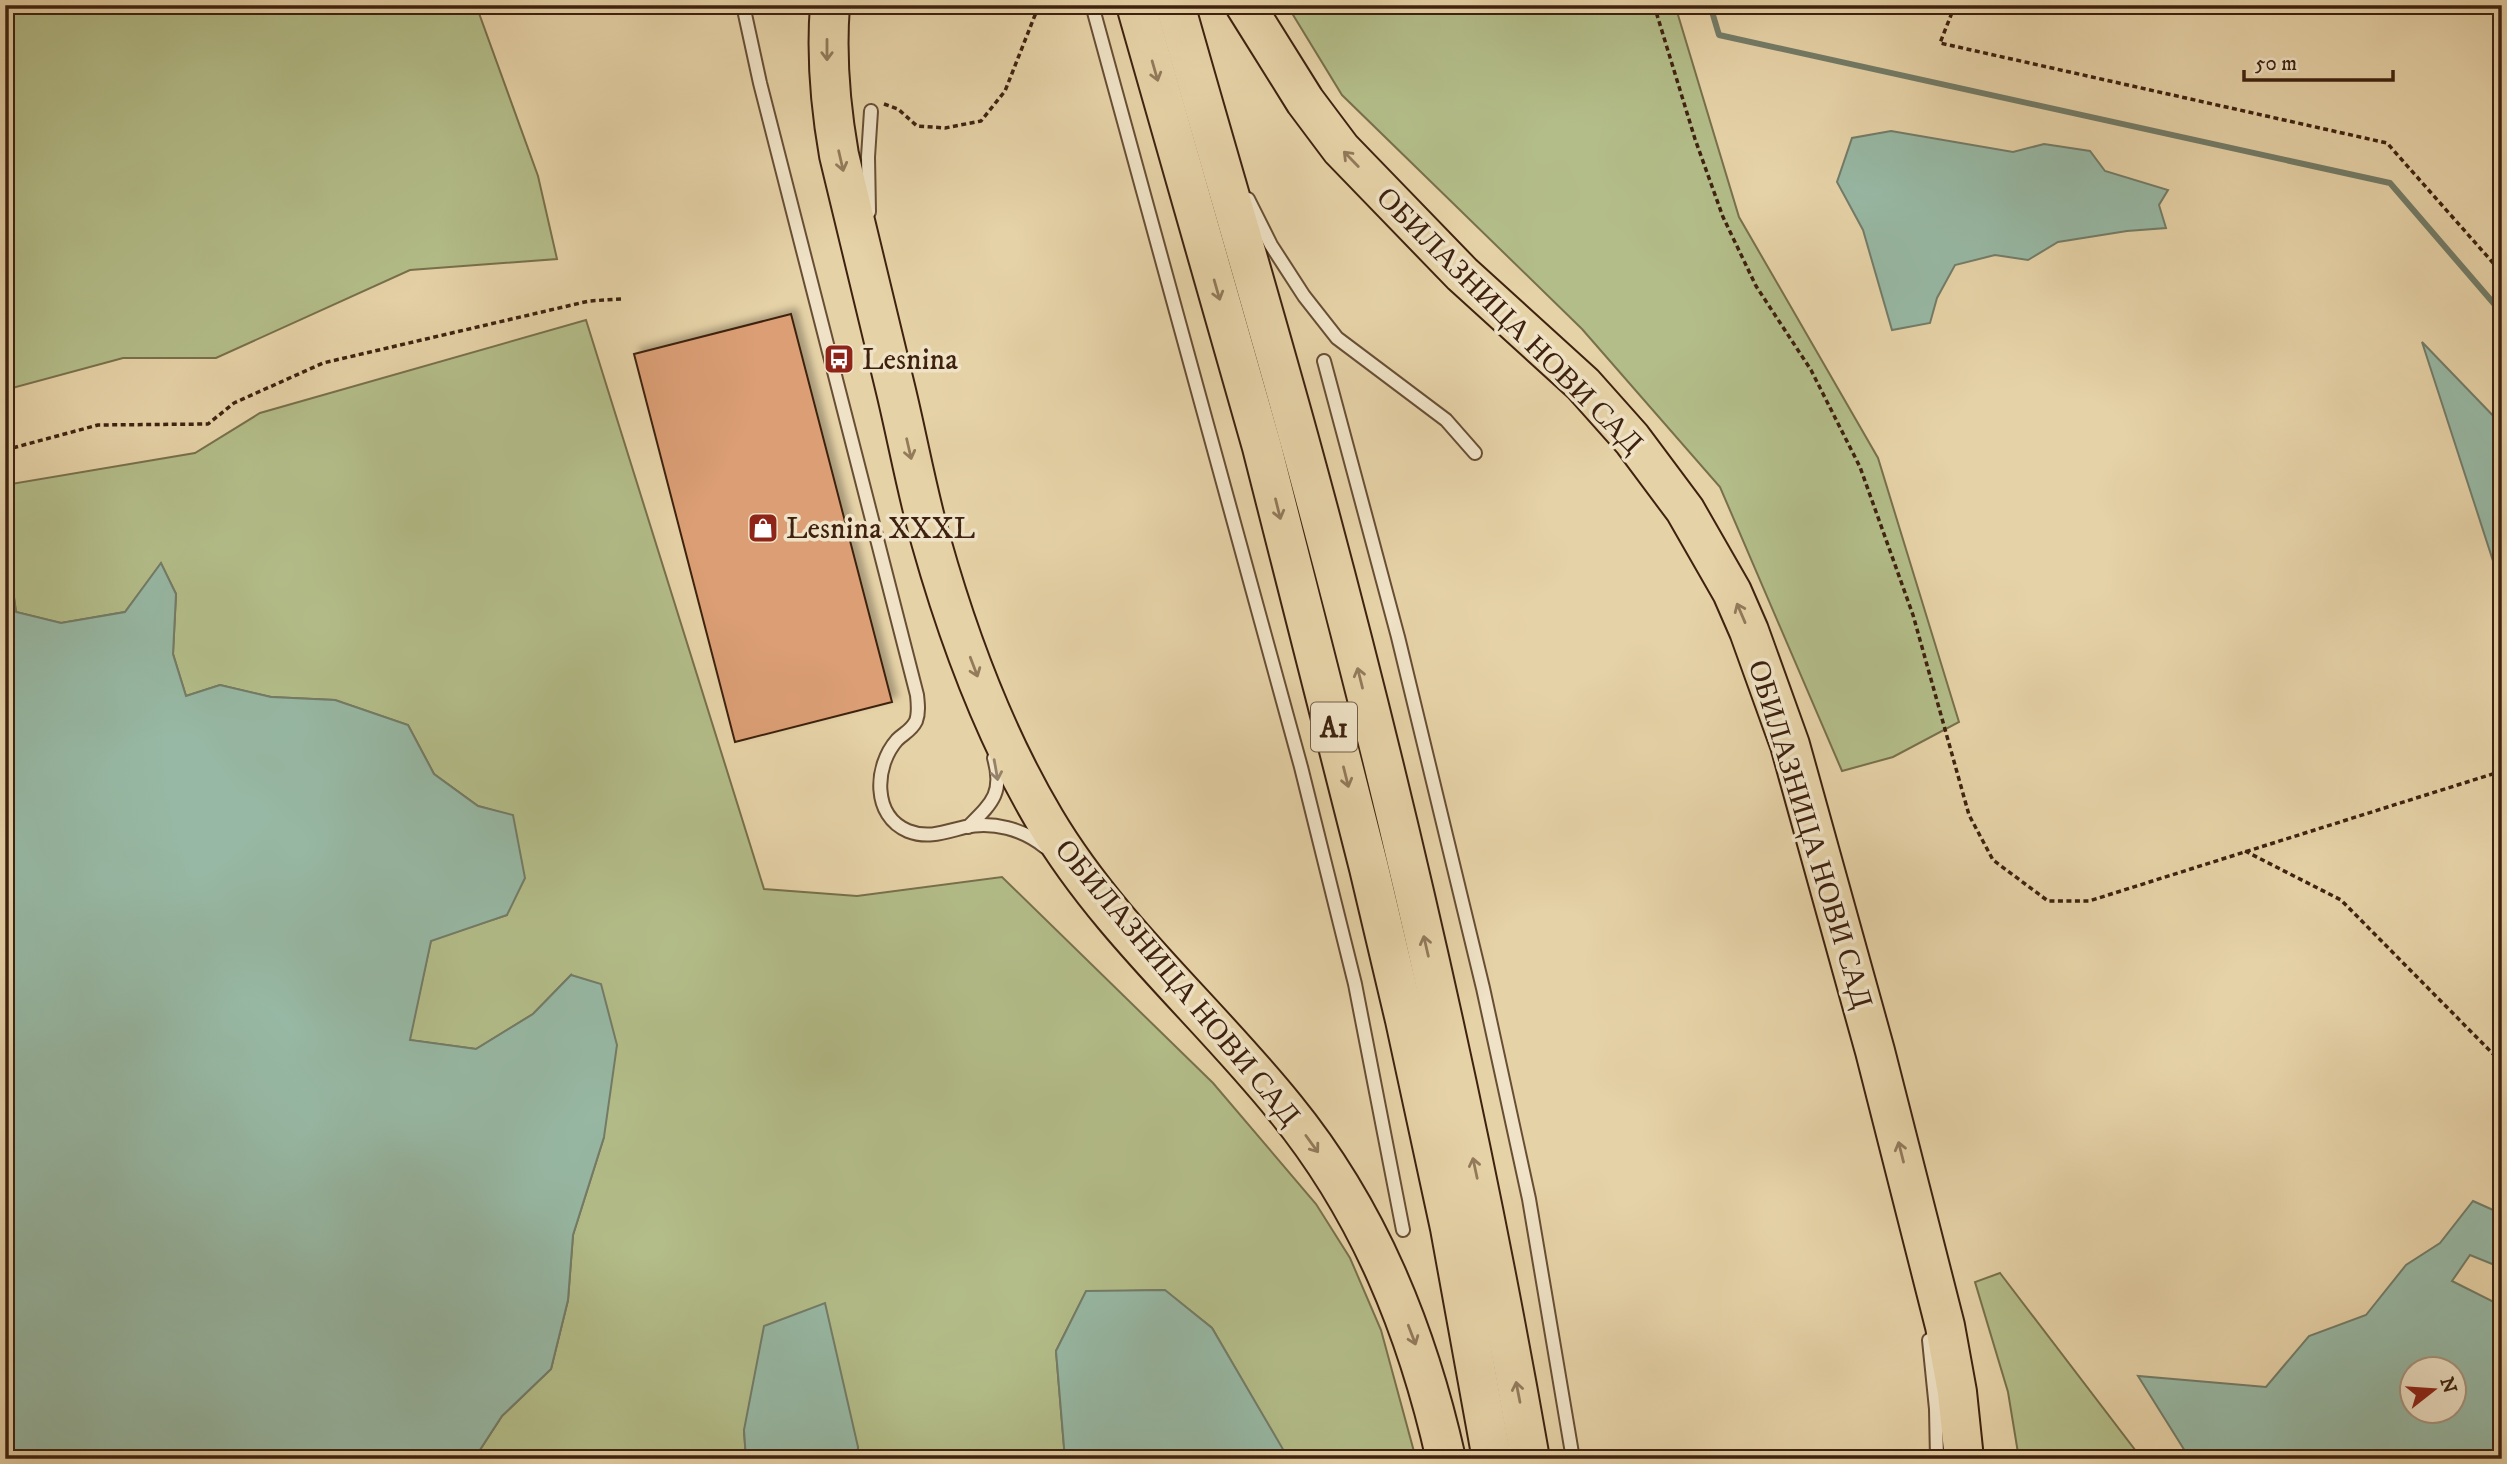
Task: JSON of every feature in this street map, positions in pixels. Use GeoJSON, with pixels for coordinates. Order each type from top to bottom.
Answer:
{"type":"FeatureCollection","features":[{"type":"Feature","properties":{"kind":"main road","name":"ОБИЛАЗНИЦА НОВИ САД"},"geometry":{"type":"LineString","coordinates":[[830,5],[827,59],[836,136],[931,541],[962,638],[987,703],[1023,781],[1077,868],[1155,962],[1286,1108],[1325,1161],[1358,1213],[1387,1271],[1418,1350],[1446,1459]]}},
{"type":"Feature","properties":{"kind":"main road","name":"A1"},"geometry":{"type":"LineString","coordinates":[[1136,5],[1262,447],[1369,868],[1450,1228],[1492,1459]]}},
{"type":"Feature","properties":{"kind":"main road","name":"A1"},"geometry":{"type":"LineString","coordinates":[[1175,5],[1299,440],[1405,858],[1440,1002],[1485,1213],[1530,1459]]}},
{"type":"Feature","properties":{"kind":"main road","name":"ОБИЛАЗНИЦА НОВИ САД"},"geometry":{"type":"LineString","coordinates":[[1245,5],[1305,100],[1340,149],[1462,274],[1583,384],[1657,469],[1708,548],[1732,592],[1749,631],[1790,746],[1864,1011],[1952,1358],[1964,1459]]}},
{"type":"Feature","properties":{"kind":"lane"},"geometry":{"type":"LineString","coordinates":[[743,5],[757,70],[917,695],[919,708],[916,720],[910,730],[898,739],[887,759],[881,779],[881,802],[885,813],[892,822],[914,833],[942,834],[968,827],[1020,831],[1077,868]]}},
{"type":"Feature","properties":{"kind":"lane"},"geometry":{"type":"LineString","coordinates":[[1092,5],[1301,767],[1355,984],[1403,1230]]}},
{"type":"Feature","properties":{"kind":"lane"},"geometry":{"type":"LineString","coordinates":[[871,111],[868,157],[869,215],[894,383]]}},
{"type":"Feature","properties":{"kind":"lane"},"geometry":{"type":"LineString","coordinates":[[1207,117],[1271,246],[1304,296],[1337,338],[1446,420],[1475,453]]}},
{"type":"Feature","properties":{"kind":"lane"},"geometry":{"type":"LineString","coordinates":[[1324,361],[1398,637],[1483,988],[1530,1199],[1573,1459]]}},
{"type":"Feature","properties":{"kind":"lane"},"geometry":{"type":"LineString","coordinates":[[968,827],[994,799],[998,786],[998,771],[985,719],[987,703]]}},
{"type":"Feature","properties":{"kind":"lane"},"geometry":{"type":"LineString","coordinates":[[1918,1219],[1926,1301]]}},
{"type":"Feature","properties":{"kind":"lane"},"geometry":{"type":"LineString","coordinates":[[1928,1329],[1936,1409],[1937,1459]]}},
{"type":"Feature","properties":{"kind":"path"},"geometry":{"type":"LineString","coordinates":[[871,111],[880,102],[898,109],[917,126],[926,127],[945,128],[981,121],[1005,91],[1039,5]]}},
{"type":"Feature","properties":{"kind":"path"},"geometry":{"type":"LineString","coordinates":[[1654,5],[1695,139],[1723,217],[1756,286],[1811,370],[1860,467],[1913,615],[1969,815],[1993,860],[2048,901],[2089,901],[2502,771]]}},
{"type":"Feature","properties":{"kind":"path"},"geometry":{"type":"LineString","coordinates":[[1955,5],[1940,43],[2387,143],[2502,273]]}},
{"type":"Feature","properties":{"kind":"path"},"geometry":{"type":"LineString","coordinates":[[5,450],[98,425],[208,424],[234,403],[323,363],[589,301],[621,299]]}},
{"type":"Feature","properties":{"kind":"path"},"geometry":{"type":"LineString","coordinates":[[2245,851],[2341,900],[2502,1063]]}},
{"type":"Feature","properties":{"kind":"green space"},"geometry":{"type":"Polygon","coordinates":[[[5,5],[476,5],[538,176],[557,259],[410,270],[216,358],[123,358],[5,390],[5,5]]]}},
{"type":"Feature","properties":{"kind":"green space"},"geometry":{"type":"Polygon","coordinates":[[[1287,5],[1675,5],[1739,217],[1878,458],[1959,722],[1893,757],[1842,771],[1720,487],[1582,329],[1342,95],[1287,5]]]}},
{"type":"Feature","properties":{"kind":"green space"},"geometry":{"type":"Polygon","coordinates":[[[586,320],[764,889],[857,896],[1002,877],[1213,1083],[1316,1204],[1350,1258],[1381,1330],[1416,1459],[1267,1459],[1283,1451],[1212,1328],[1164,1290],[1086,1292],[1056,1351],[1065,1459],[857,1459],[858,1447],[744,1430],[746,1459],[474,1459],[502,1416],[551,1369],[568,1300],[573,1235],[604,1137],[571,975],[533,1014],[476,1049],[409,1040],[431,940],[507,915],[513,816],[478,806],[434,774],[408,725],[335,700],[271,697],[220,685],[186,696],[173,654],[176,594],[161,564],[125,612],[61,623],[16,612],[11,576],[5,576],[5,485],[195,453],[260,413],[586,320]]]}},
{"type":"Feature","properties":{"kind":"green space"},"geometry":{"type":"Polygon","coordinates":[[[2000,1273],[2142,1459],[2019,1459],[2008,1392],[1975,1282],[2000,1273]]]}},
{"type":"Feature","properties":{"kind":"shaded area"},"geometry":{"type":"Polygon","coordinates":[[[1891,131],[2013,152],[2044,144],[2090,151],[2105,171],[2168,190],[2159,205],[2166,228],[2058,242],[2028,260],[1995,255],[1955,265],[1937,298],[1930,323],[1892,330],[1863,230],[1837,182],[1852,138],[1891,131]]]}},
{"type":"Feature","properties":{"kind":"shaded area"},"geometry":{"type":"Polygon","coordinates":[[[2422,342],[2502,425],[2502,568],[2495,567],[2422,342]]]}},
{"type":"Feature","properties":{"kind":"shaded area"},"geometry":{"type":"Polygon","coordinates":[[[161,563],[176,594],[173,654],[186,696],[220,685],[271,697],[335,700],[408,725],[434,774],[478,806],[513,815],[525,878],[507,915],[431,941],[410,1040],[476,1049],[533,1014],[571,975],[601,984],[617,1045],[604,1137],[573,1235],[568,1300],[551,1369],[502,1416],[474,1459],[5,1459],[5,576],[11,576],[16,612],[61,623],[125,612],[161,563]]]}},
{"type":"Feature","properties":{"kind":"shaded area"},"geometry":{"type":"Polygon","coordinates":[[[2473,1201],[2502,1214],[2502,1268],[2470,1255],[2452,1281],[2502,1306],[2502,1459],[2190,1459],[2138,1376],[2266,1387],[2309,1336],[2366,1315],[2406,1265],[2440,1243],[2473,1201]]]}},
{"type":"Feature","properties":{"kind":"shaded area"},"geometry":{"type":"Polygon","coordinates":[[[1165,1290],[1212,1328],[1284,1451],[1267,1459],[1065,1459],[1056,1351],[1086,1291],[1165,1290]]]}},
{"type":"Feature","properties":{"kind":"shaded area"},"geometry":{"type":"Polygon","coordinates":[[[825,1303],[858,1447],[857,1459],[746,1459],[744,1430],[764,1326],[825,1303]]]}},
{"type":"Feature","properties":{"kind":"building","name":"Lesnina XXXL"},"geometry":{"type":"Polygon","coordinates":[[[791,314],[892,702],[735,742],[634,354],[791,314]]]}},
{"type":"Feature","properties":{"kind":"waterway"},"geometry":{"type":"LineString","coordinates":[[1710,5],[1719,35],[2390,183],[2502,313]]}},
{"type":"Feature","properties":{"kind":"place","name":"Lesnina"},"geometry":{"type":"Point","coordinates":[839,359]}},
{"type":"Feature","properties":{"kind":"place","name":"Lesnina XXXL"},"geometry":{"type":"Point","coordinates":[763,528]}}]}
